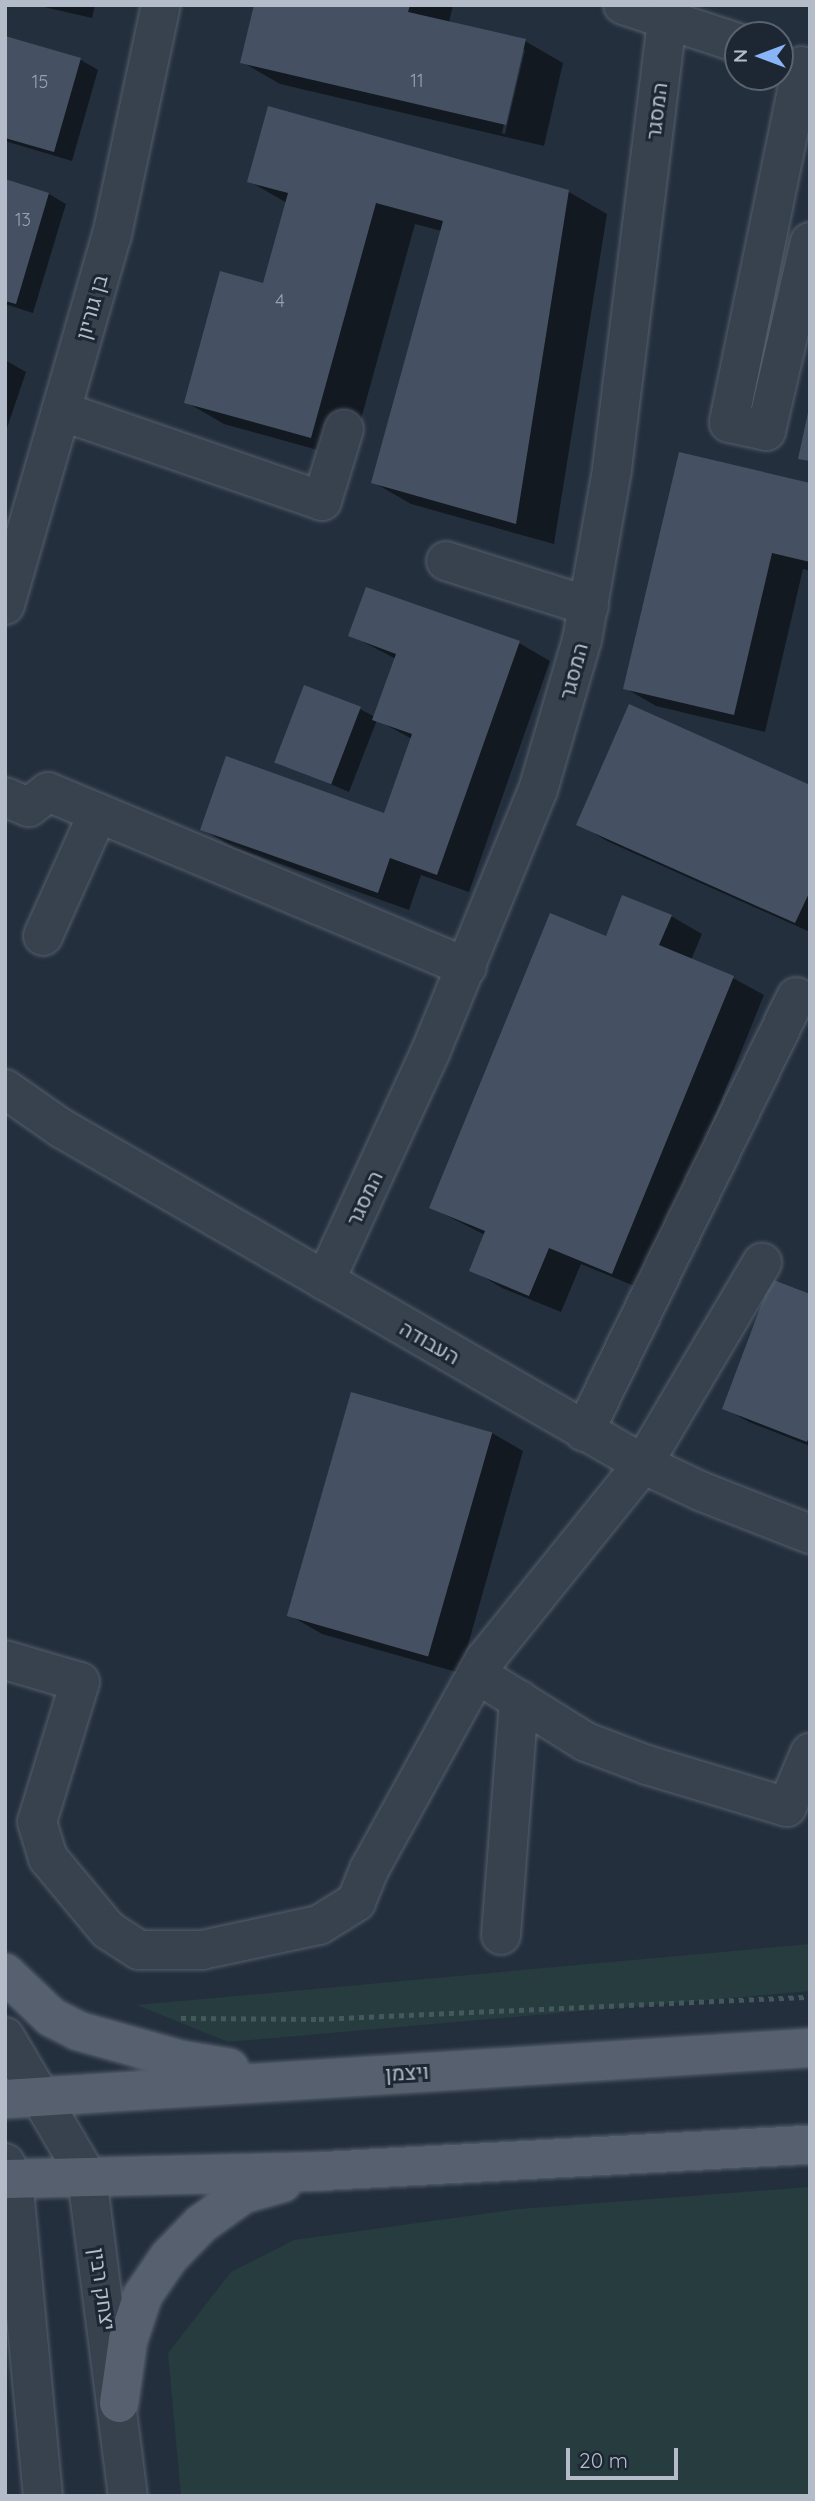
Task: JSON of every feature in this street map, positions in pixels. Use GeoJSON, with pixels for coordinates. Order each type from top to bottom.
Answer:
{"type":"FeatureCollection","features":[{"type":"Feature","properties":{"kind":"main road"},"geometry":{"type":"LineString","coordinates":[[5,1973],[51,2017],[78,2031],[181,2060],[293,2079]]}},
{"type":"Feature","properties":{"kind":"main road","name":"ויצמן"},"geometry":{"type":"LineString","coordinates":[[22,2097],[810,2048]]}},
{"type":"Feature","properties":{"kind":"main road"},"geometry":{"type":"LineString","coordinates":[[8,2174],[87,2177],[324,2171],[810,2145]]}},
{"type":"Feature","properties":{"kind":"main road"},"geometry":{"type":"LineString","coordinates":[[119,2403],[128,2340],[139,2306],[143,2295],[169,2257],[201,2224],[243,2194],[324,2171]]}},
{"type":"Feature","properties":{"kind":"street","name":"בן גוריון"},"geometry":{"type":"LineString","coordinates":[[7,593],[112,235],[161,5]]}},
{"type":"Feature","properties":{"kind":"street"},"geometry":{"type":"LineString","coordinates":[[623,5],[724,38]]}},
{"type":"Feature","properties":{"kind":"street","name":"המסגר"},"geometry":{"type":"LineString","coordinates":[[325,1281],[467,967],[538,790],[582,640],[612,469],[667,20]]}},
{"type":"Feature","properties":{"kind":"street"},"geometry":{"type":"LineString","coordinates":[[797,64],[794,190],[729,424],[766,431],[810,242]]}},
{"type":"Feature","properties":{"kind":"street"},"geometry":{"type":"LineString","coordinates":[[61,411],[322,501],[344,429]]}},
{"type":"Feature","properties":{"kind":"street"},"geometry":{"type":"LineString","coordinates":[[446,561],[589,606]]}},
{"type":"Feature","properties":{"kind":"street"},"geometry":{"type":"LineString","coordinates":[[5,797],[29,807],[48,792],[467,967]]}},
{"type":"Feature","properties":{"kind":"street"},"geometry":{"type":"LineString","coordinates":[[43,936],[98,813]]}},
{"type":"Feature","properties":{"kind":"street"},"geometry":{"type":"LineString","coordinates":[[584,1432],[796,997]]}},
{"type":"Feature","properties":{"kind":"street","name":"העבודה"},"geometry":{"type":"LineString","coordinates":[[5,1089],[61,1128],[584,1432],[700,1491],[810,1534]]}},
{"type":"Feature","properties":{"kind":"street","name":"העבודה"},"geometry":{"type":"LineString","coordinates":[[5,1104],[61,1128]]}},
{"type":"Feature","properties":{"kind":"street"},"geometry":{"type":"LineString","coordinates":[[5,1660],[80,1682],[37,1822],[48,1858],[108,1930],[139,1950],[202,1950],[319,1925],[356,1902],[370,1868],[484,1661],[643,1464],[762,1263]]}},
{"type":"Feature","properties":{"kind":"street"},"geometry":{"type":"LineString","coordinates":[[477,1674],[586,1742],[647,1765],[787,1807],[810,1753]]}},
{"type":"Feature","properties":{"kind":"street"},"geometry":{"type":"LineString","coordinates":[[500,1935],[519,1700]]}},
{"type":"Feature","properties":{"kind":"street"},"geometry":{"type":"LineString","coordinates":[[5,2037],[22,2097]]}},
{"type":"Feature","properties":{"kind":"street","name":"יצחק רבין"},"geometry":{"type":"LineString","coordinates":[[22,2097],[87,2177],[119,2403],[128,2496]]}},
{"type":"Feature","properties":{"kind":"street"},"geometry":{"type":"LineString","coordinates":[[8,2174],[43,2496]]}},
{"type":"Feature","properties":{"kind":"path"},"geometry":{"type":"LineString","coordinates":[[172,2018],[319,2020],[810,1997]]}},
{"type":"Feature","properties":{"kind":"green space"},"geometry":{"type":"Polygon","coordinates":[[[810,1944],[810,1991],[228,2042],[137,2005],[810,1944]]]}},
{"type":"Feature","properties":{"kind":"green space"},"geometry":{"type":"Polygon","coordinates":[[[810,2187],[810,2496],[181,2496],[168,2353],[231,2272],[294,2240],[519,2209],[810,2187]]]}},
{"type":"Feature","properties":{"kind":"building"},"geometry":{"type":"Polygon","coordinates":[[[254,5],[410,5],[408,12],[526,39],[506,125],[240,63],[254,5]]]}},
{"type":"Feature","properties":{"kind":"building"},"geometry":{"type":"Polygon","coordinates":[[[5,36],[81,58],[54,152],[5,138],[5,36]]]}},
{"type":"Feature","properties":{"kind":"building"},"geometry":{"type":"Polygon","coordinates":[[[268,106],[569,190],[516,524],[371,483],[443,221],[376,203],[311,438],[184,403],[220,271],[263,283],[288,193],[247,182],[268,106]]]}},
{"type":"Feature","properties":{"kind":"building"},"geometry":{"type":"Polygon","coordinates":[[[5,179],[49,193],[16,304],[5,301],[5,179]]]}},
{"type":"Feature","properties":{"kind":"building"},"geometry":{"type":"Polygon","coordinates":[[[810,408],[810,461],[798,459],[810,408]]]}},
{"type":"Feature","properties":{"kind":"building"},"geometry":{"type":"Polygon","coordinates":[[[679,452],[810,483],[810,562],[772,553],[734,715],[623,689],[679,452]]]}},
{"type":"Feature","properties":{"kind":"building"},"geometry":{"type":"Polygon","coordinates":[[[366,587],[520,641],[437,875],[390,858],[378,893],[200,830],[226,756],[384,813],[412,734],[372,720],[396,654],[348,636],[366,587]]]}},
{"type":"Feature","properties":{"kind":"building"},"geometry":{"type":"Polygon","coordinates":[[[304,685],[361,707],[331,784],[274,762],[304,685]]]}},
{"type":"Feature","properties":{"kind":"building"},"geometry":{"type":"Polygon","coordinates":[[[629,704],[810,785],[810,891],[795,923],[576,825],[629,704]]]}},
{"type":"Feature","properties":{"kind":"building"},"geometry":{"type":"Polygon","coordinates":[[[622,895],[672,915],[659,945],[734,976],[612,1274],[549,1248],[529,1296],[469,1271],[485,1231],[429,1208],[550,913],[606,936],[622,895]]]}},
{"type":"Feature","properties":{"kind":"building"},"geometry":{"type":"Polygon","coordinates":[[[771,1279],[810,1294],[810,1434],[807,1442],[722,1409],[771,1279]]]}},
{"type":"Feature","properties":{"kind":"building"},"geometry":{"type":"Polygon","coordinates":[[[351,1392],[492,1433],[428,1656],[287,1616],[351,1392]]]}}]}
